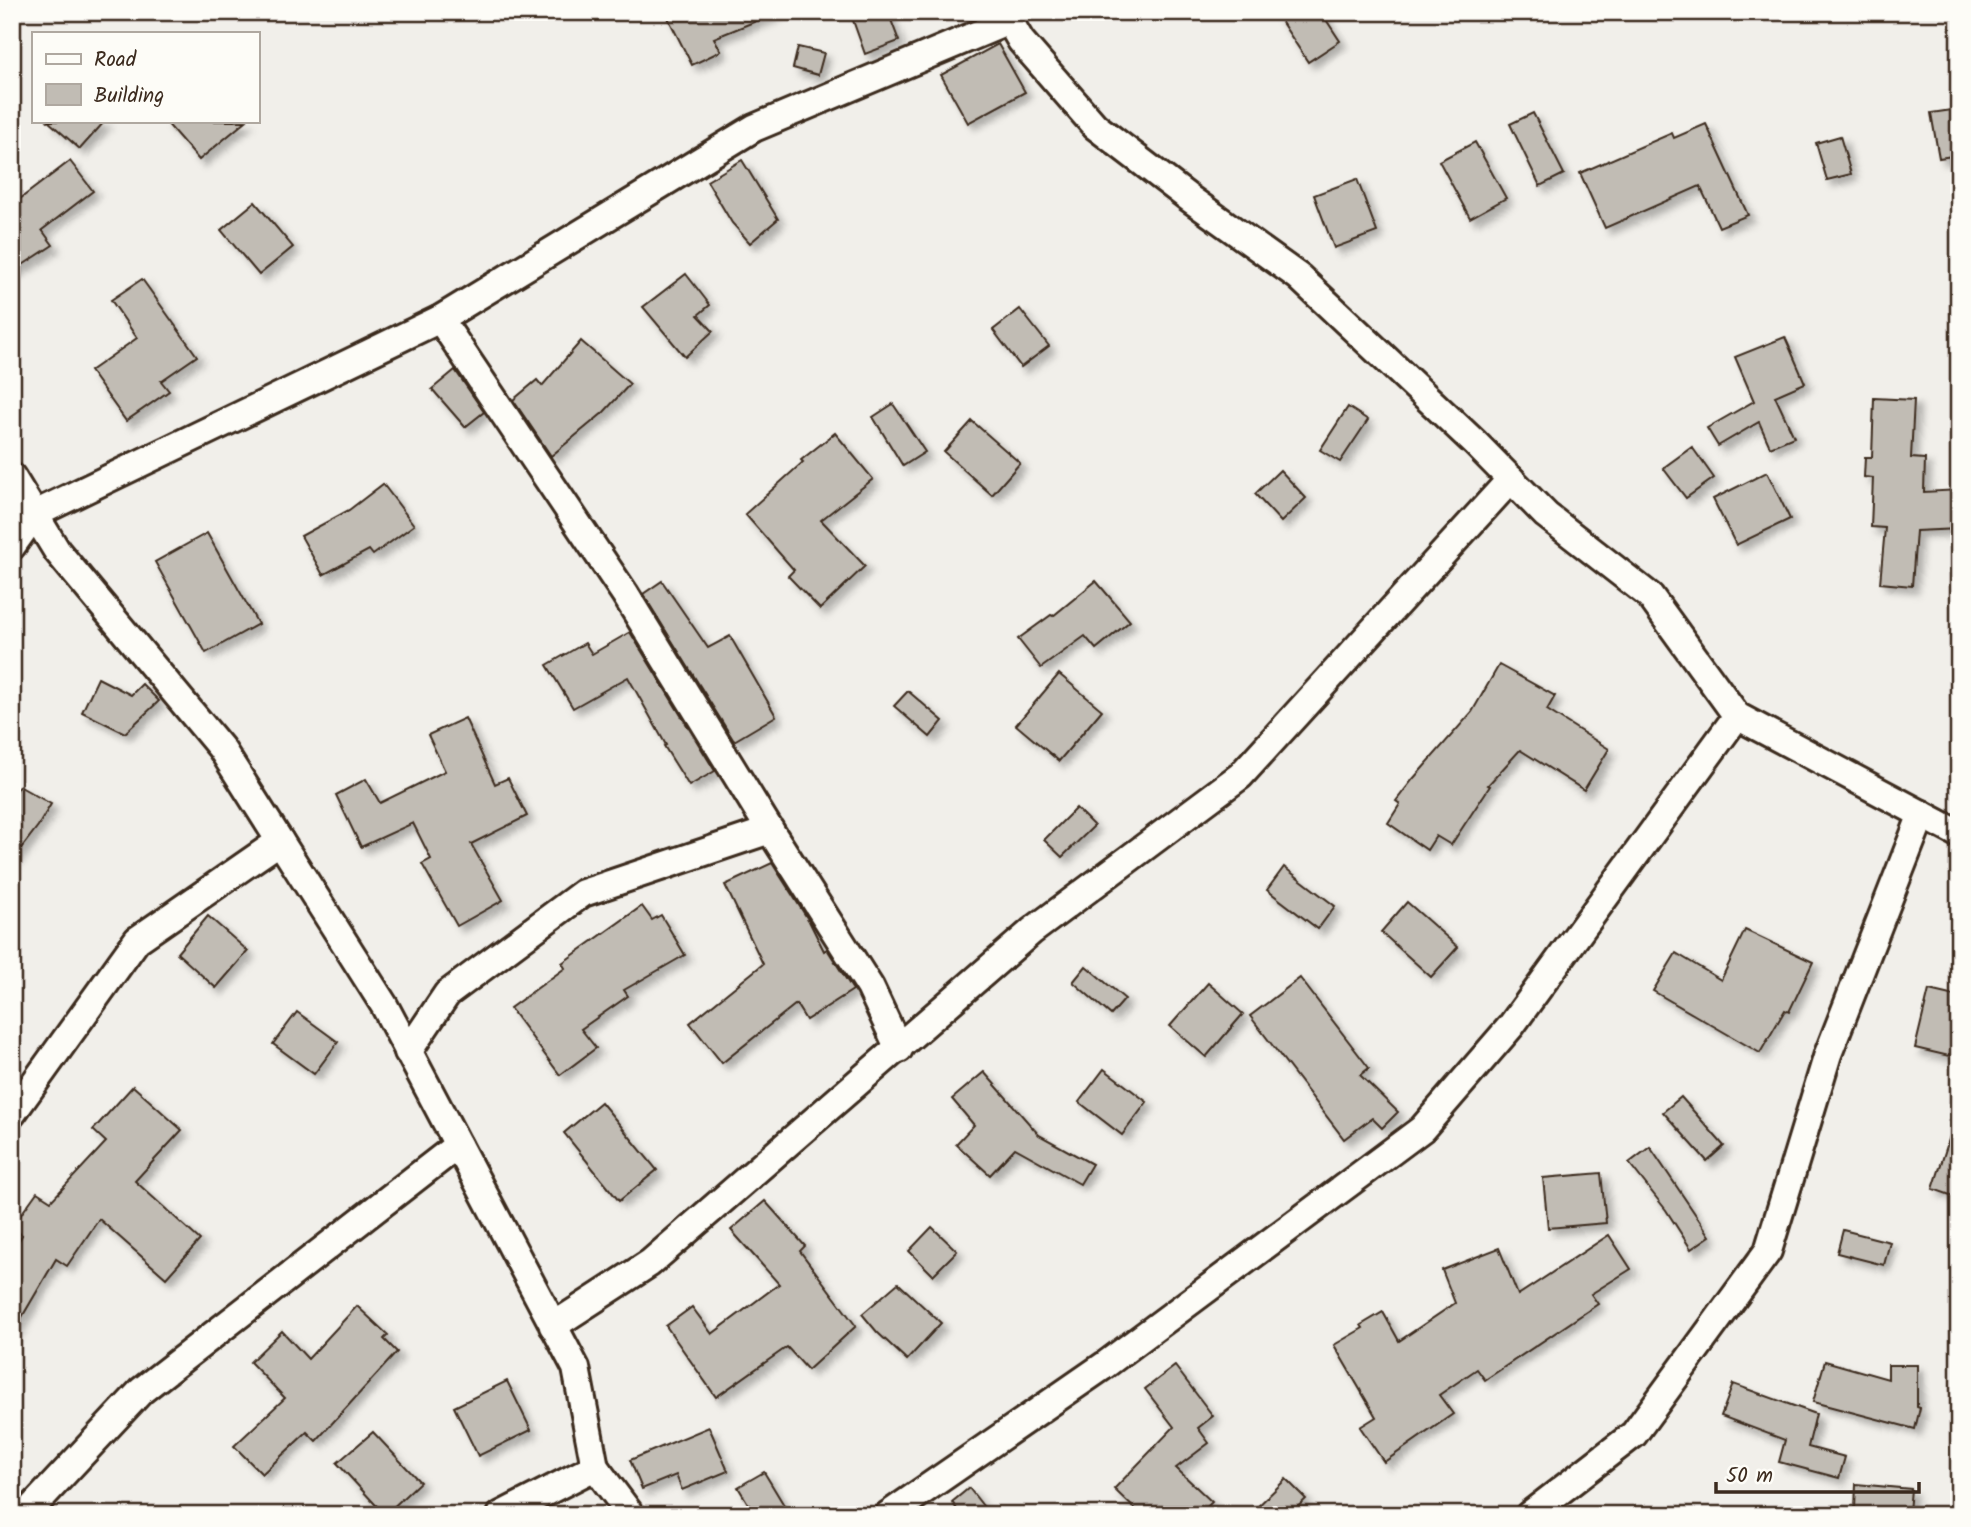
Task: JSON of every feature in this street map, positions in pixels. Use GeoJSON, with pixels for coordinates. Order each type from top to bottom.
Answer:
{"type":"FeatureCollection","features":[{"type":"Feature","properties":{"kind":"street"},"geometry":{"type":"LineString","coordinates":[[12,547],[35,514],[440,319],[754,128],[1006,17],[1021,41],[1095,126],[1299,277],[1546,515],[1650,596],[1737,716],[1959,834]]}},
{"type":"Feature","properties":{"kind":"street"},"geometry":{"type":"LineString","coordinates":[[440,319],[625,594],[870,987],[899,1048]]}},
{"type":"Feature","properties":{"kind":"street"},"geometry":{"type":"LineString","coordinates":[[12,477],[57,551],[221,748],[384,1005],[576,1368],[595,1467],[631,1515]]}},
{"type":"Feature","properties":{"kind":"street"},"geometry":{"type":"LineString","coordinates":[[553,1326],[650,1264],[1031,931],[1240,776],[1511,479]]}},
{"type":"Feature","properties":{"kind":"street"},"geometry":{"type":"LineString","coordinates":[[888,1515],[1105,1365],[1422,1129],[1511,1026],[1737,716]]}},
{"type":"Feature","properties":{"kind":"street"},"geometry":{"type":"LineString","coordinates":[[1530,1515],[1634,1434],[1768,1251],[1828,1054],[1922,814]]}},
{"type":"Feature","properties":{"kind":"street"},"geometry":{"type":"LineString","coordinates":[[408,1052],[447,994],[583,893],[770,830]]}},
{"type":"Feature","properties":{"kind":"street"},"geometry":{"type":"LineString","coordinates":[[12,1114],[137,940],[280,841]]}},
{"type":"Feature","properties":{"kind":"street"},"geometry":{"type":"LineString","coordinates":[[25,1515],[141,1391],[458,1145]]}},
{"type":"Feature","properties":{"kind":"street"},"geometry":{"type":"LineString","coordinates":[[501,1515],[595,1467]]}},
{"type":"Feature","properties":{"kind":"building"},"geometry":{"type":"Polygon","coordinates":[[[665,12],[776,13],[714,38],[721,51],[692,65],[665,12]]]}},
{"type":"Feature","properties":{"kind":"building"},"geometry":{"type":"Polygon","coordinates":[[[850,12],[888,12],[899,41],[865,54],[850,12]]]}},
{"type":"Feature","properties":{"kind":"building"},"geometry":{"type":"Polygon","coordinates":[[[1275,12],[1321,12],[1340,41],[1308,62],[1275,12]]]}},
{"type":"Feature","properties":{"kind":"building"},"geometry":{"type":"Polygon","coordinates":[[[998,44],[1025,92],[968,123],[941,75],[998,44]]]}},
{"type":"Feature","properties":{"kind":"building"},"geometry":{"type":"Polygon","coordinates":[[[798,47],[824,53],[818,75],[793,68],[798,47]]]}},
{"type":"Feature","properties":{"kind":"building"},"geometry":{"type":"Polygon","coordinates":[[[1952,110],[1959,155],[1939,158],[1931,113],[1952,110]]]}},
{"type":"Feature","properties":{"kind":"building"},"geometry":{"type":"Polygon","coordinates":[[[1533,113],[1564,174],[1540,186],[1510,124],[1533,113]]]}},
{"type":"Feature","properties":{"kind":"building"},"geometry":{"type":"Polygon","coordinates":[[[49,122],[104,122],[80,149],[49,122]]]}},
{"type":"Feature","properties":{"kind":"building"},"geometry":{"type":"Polygon","coordinates":[[[166,122],[245,122],[199,160],[166,122]]]}},
{"type":"Feature","properties":{"kind":"building"},"geometry":{"type":"Polygon","coordinates":[[[1706,124],[1748,215],[1719,227],[1700,186],[1605,228],[1580,173],[1672,133],[1674,138],[1706,124]]]}},
{"type":"Feature","properties":{"kind":"building"},"geometry":{"type":"Polygon","coordinates":[[[1840,136],[1851,174],[1827,180],[1816,143],[1840,136]]]}},
{"type":"Feature","properties":{"kind":"building"},"geometry":{"type":"Polygon","coordinates":[[[1475,142],[1506,198],[1470,218],[1439,161],[1475,142]]]}},
{"type":"Feature","properties":{"kind":"building"},"geometry":{"type":"Polygon","coordinates":[[[742,160],[778,219],[750,243],[732,223],[707,181],[742,160]]]}},
{"type":"Feature","properties":{"kind":"building"},"geometry":{"type":"Polygon","coordinates":[[[70,161],[93,191],[42,230],[53,245],[12,272],[12,205],[70,161]]]}},
{"type":"Feature","properties":{"kind":"building"},"geometry":{"type":"Polygon","coordinates":[[[1357,179],[1377,232],[1334,248],[1314,195],[1357,179]]]}},
{"type":"Feature","properties":{"kind":"building"},"geometry":{"type":"Polygon","coordinates":[[[255,202],[293,247],[259,275],[221,230],[255,202]]]}},
{"type":"Feature","properties":{"kind":"building"},"geometry":{"type":"Polygon","coordinates":[[[686,274],[710,305],[698,315],[713,331],[685,357],[643,307],[686,274]]]}},
{"type":"Feature","properties":{"kind":"building"},"geometry":{"type":"Polygon","coordinates":[[[142,279],[197,356],[161,381],[169,391],[126,421],[90,371],[137,338],[111,300],[142,279]]]}},
{"type":"Feature","properties":{"kind":"building"},"geometry":{"type":"Polygon","coordinates":[[[1020,309],[1049,346],[1021,367],[993,330],[1020,309]]]}},
{"type":"Feature","properties":{"kind":"building"},"geometry":{"type":"Polygon","coordinates":[[[1785,337],[1805,383],[1775,396],[1794,437],[1770,447],[1759,422],[1718,446],[1707,428],[1754,401],[1735,357],[1785,337]]]}},
{"type":"Feature","properties":{"kind":"building"},"geometry":{"type":"Polygon","coordinates":[[[581,341],[630,384],[604,412],[551,456],[513,400],[537,380],[542,386],[581,341]]]}},
{"type":"Feature","properties":{"kind":"building"},"geometry":{"type":"Polygon","coordinates":[[[455,370],[484,412],[465,427],[432,389],[455,370]]]}},
{"type":"Feature","properties":{"kind":"building"},"geometry":{"type":"Polygon","coordinates":[[[1874,398],[1914,400],[1911,458],[1925,459],[1924,492],[1959,490],[1959,529],[1916,531],[1912,586],[1880,583],[1885,528],[1871,527],[1873,478],[1864,477],[1865,457],[1872,457],[1874,398]]]}},
{"type":"Feature","properties":{"kind":"building"},"geometry":{"type":"Polygon","coordinates":[[[893,404],[925,452],[903,466],[873,417],[893,404]]]}},
{"type":"Feature","properties":{"kind":"building"},"geometry":{"type":"Polygon","coordinates":[[[1348,407],[1368,420],[1340,462],[1320,450],[1348,407]]]}},
{"type":"Feature","properties":{"kind":"building"},"geometry":{"type":"Polygon","coordinates":[[[972,421],[1020,463],[992,495],[944,452],[972,421]]]}},
{"type":"Feature","properties":{"kind":"building"},"geometry":{"type":"Polygon","coordinates":[[[835,433],[873,479],[821,520],[865,566],[820,609],[788,576],[794,570],[745,514],[803,462],[801,460],[835,433]]]}},
{"type":"Feature","properties":{"kind":"building"},"geometry":{"type":"Polygon","coordinates":[[[1692,447],[1714,478],[1686,498],[1663,468],[1692,447]]]}},
{"type":"Feature","properties":{"kind":"building"},"geometry":{"type":"Polygon","coordinates":[[[1280,470],[1306,498],[1281,522],[1255,494],[1280,470]]]}},
{"type":"Feature","properties":{"kind":"building"},"geometry":{"type":"Polygon","coordinates":[[[1767,472],[1790,519],[1736,545],[1713,499],[1767,472]]]}},
{"type":"Feature","properties":{"kind":"building"},"geometry":{"type":"Polygon","coordinates":[[[383,484],[414,525],[373,555],[369,550],[323,575],[301,536],[349,510],[383,484]]]}},
{"type":"Feature","properties":{"kind":"building"},"geometry":{"type":"Polygon","coordinates":[[[207,533],[258,624],[206,653],[155,562],[207,533]]]}},
{"type":"Feature","properties":{"kind":"building"},"geometry":{"type":"Polygon","coordinates":[[[662,581],[708,648],[730,636],[776,716],[734,741],[643,594],[662,581]]]}},
{"type":"Feature","properties":{"kind":"building"},"geometry":{"type":"Polygon","coordinates":[[[1096,581],[1130,621],[1096,649],[1085,636],[1041,668],[1018,639],[1053,616],[1096,581]]]}},
{"type":"Feature","properties":{"kind":"building"},"geometry":{"type":"Polygon","coordinates":[[[630,632],[715,771],[689,786],[664,746],[666,745],[628,677],[573,708],[547,665],[585,643],[592,654],[630,632]]]}},
{"type":"Feature","properties":{"kind":"building"},"geometry":{"type":"Polygon","coordinates":[[[1499,665],[1555,696],[1547,710],[1609,749],[1584,790],[1520,750],[1488,785],[1490,786],[1451,845],[1436,836],[1427,850],[1388,823],[1400,804],[1396,801],[1472,712],[1499,665]]]}},
{"type":"Feature","properties":{"kind":"building"},"geometry":{"type":"Polygon","coordinates":[[[1059,674],[1102,710],[1059,761],[1016,725],[1059,674]]]}},
{"type":"Feature","properties":{"kind":"building"},"geometry":{"type":"Polygon","coordinates":[[[98,678],[131,695],[142,684],[159,701],[125,733],[82,712],[98,678]]]}},
{"type":"Feature","properties":{"kind":"building"},"geometry":{"type":"Polygon","coordinates":[[[908,691],[943,721],[930,737],[894,706],[908,691]]]}},
{"type":"Feature","properties":{"kind":"building"},"geometry":{"type":"Polygon","coordinates":[[[465,718],[495,784],[508,778],[527,816],[471,844],[503,900],[457,926],[422,864],[431,859],[413,823],[361,847],[336,795],[366,779],[380,803],[445,771],[428,735],[465,718]]]}},
{"type":"Feature","properties":{"kind":"building"},"geometry":{"type":"Polygon","coordinates":[[[19,786],[51,804],[12,860],[12,798],[19,786]]]}},
{"type":"Feature","properties":{"kind":"building"},"geometry":{"type":"Polygon","coordinates":[[[1076,808],[1094,826],[1062,857],[1044,840],[1076,808]]]}},
{"type":"Feature","properties":{"kind":"building"},"geometry":{"type":"Polygon","coordinates":[[[772,863],[809,921],[824,951],[827,949],[853,990],[806,1020],[796,1004],[722,1063],[690,1023],[763,964],[725,885],[772,863]]]}},
{"type":"Feature","properties":{"kind":"building"},"geometry":{"type":"Polygon","coordinates":[[[1284,867],[1335,906],[1318,929],[1267,890],[1284,867]]]}},
{"type":"Feature","properties":{"kind":"building"},"geometry":{"type":"Polygon","coordinates":[[[1407,902],[1458,947],[1431,977],[1381,932],[1407,902]]]}},
{"type":"Feature","properties":{"kind":"building"},"geometry":{"type":"Polygon","coordinates":[[[642,906],[652,920],[661,915],[685,955],[624,990],[628,996],[581,1029],[596,1048],[560,1075],[510,1008],[565,968],[562,963],[642,906]]]}},
{"type":"Feature","properties":{"kind":"building"},"geometry":{"type":"Polygon","coordinates":[[[208,916],[248,951],[216,988],[177,953],[208,916]]]}},
{"type":"Feature","properties":{"kind":"building"},"geometry":{"type":"Polygon","coordinates":[[[1745,930],[1813,962],[1789,1012],[1785,1010],[1760,1053],[1653,991],[1676,953],[1721,980],[1745,930]]]}},
{"type":"Feature","properties":{"kind":"building"},"geometry":{"type":"Polygon","coordinates":[[[1086,966],[1125,999],[1111,1015],[1073,982],[1086,966]]]}},
{"type":"Feature","properties":{"kind":"building"},"geometry":{"type":"Polygon","coordinates":[[[1300,978],[1369,1068],[1360,1075],[1398,1112],[1382,1128],[1372,1118],[1344,1139],[1250,1016],[1300,978]]]}},
{"type":"Feature","properties":{"kind":"building"},"geometry":{"type":"Polygon","coordinates":[[[1208,983],[1243,1014],[1206,1057],[1170,1026],[1208,983]]]}},
{"type":"Feature","properties":{"kind":"building"},"geometry":{"type":"Polygon","coordinates":[[[1929,990],[1959,997],[1959,1056],[1915,1048],[1929,990]]]}},
{"type":"Feature","properties":{"kind":"building"},"geometry":{"type":"Polygon","coordinates":[[[297,1012],[338,1042],[314,1074],[273,1044],[297,1012]]]}},
{"type":"Feature","properties":{"kind":"building"},"geometry":{"type":"Polygon","coordinates":[[[1104,1069],[1147,1102],[1122,1135],[1079,1102],[1104,1069]]]}},
{"type":"Feature","properties":{"kind":"building"},"geometry":{"type":"Polygon","coordinates":[[[984,1072],[1039,1135],[1092,1164],[1080,1184],[1015,1148],[990,1175],[956,1144],[974,1125],[952,1099],[984,1072]]]}},
{"type":"Feature","properties":{"kind":"building"},"geometry":{"type":"Polygon","coordinates":[[[133,1086],[182,1130],[135,1181],[200,1240],[166,1278],[99,1219],[67,1266],[56,1259],[12,1334],[12,1253],[22,1235],[12,1227],[37,1192],[51,1201],[106,1142],[93,1130],[133,1086]]]}},
{"type":"Feature","properties":{"kind":"building"},"geometry":{"type":"Polygon","coordinates":[[[1681,1097],[1724,1146],[1707,1161],[1663,1112],[1681,1097]]]}},
{"type":"Feature","properties":{"kind":"building"},"geometry":{"type":"Polygon","coordinates":[[[601,1102],[657,1170],[619,1201],[564,1133],[601,1102]]]}},
{"type":"Feature","properties":{"kind":"building"},"geometry":{"type":"Polygon","coordinates":[[[1954,1124],[1959,1125],[1959,1198],[1933,1189],[1954,1124]]]}},
{"type":"Feature","properties":{"kind":"building"},"geometry":{"type":"Polygon","coordinates":[[[1650,1147],[1710,1236],[1691,1249],[1666,1210],[1629,1163],[1650,1147]]]}},
{"type":"Feature","properties":{"kind":"building"},"geometry":{"type":"Polygon","coordinates":[[[1601,1173],[1606,1223],[1548,1228],[1543,1178],[1601,1173]]]}},
{"type":"Feature","properties":{"kind":"building"},"geometry":{"type":"Polygon","coordinates":[[[765,1201],[805,1246],[800,1251],[856,1326],[808,1370],[787,1347],[716,1397],[666,1326],[692,1307],[712,1334],[779,1284],[731,1230],[765,1201]]]}},
{"type":"Feature","properties":{"kind":"building"},"geometry":{"type":"Polygon","coordinates":[[[932,1227],[957,1251],[933,1275],[909,1251],[932,1227]]]}},
{"type":"Feature","properties":{"kind":"building"},"geometry":{"type":"Polygon","coordinates":[[[1843,1230],[1890,1242],[1884,1265],[1837,1253],[1843,1230]]]}},
{"type":"Feature","properties":{"kind":"building"},"geometry":{"type":"Polygon","coordinates":[[[1609,1235],[1631,1269],[1591,1294],[1598,1304],[1485,1380],[1477,1369],[1439,1395],[1453,1414],[1384,1462],[1360,1427],[1376,1417],[1334,1345],[1383,1312],[1399,1341],[1455,1303],[1442,1270],[1499,1248],[1518,1295],[1609,1235]]]}},
{"type":"Feature","properties":{"kind":"building"},"geometry":{"type":"Polygon","coordinates":[[[898,1283],[941,1323],[907,1360],[862,1314],[898,1283]]]}},
{"type":"Feature","properties":{"kind":"building"},"geometry":{"type":"Polygon","coordinates":[[[357,1306],[388,1335],[384,1339],[397,1352],[316,1441],[307,1432],[262,1474],[234,1446],[285,1398],[250,1362],[282,1331],[308,1359],[357,1306]]]}},
{"type":"Feature","properties":{"kind":"building"},"geometry":{"type":"Polygon","coordinates":[[[1825,1361],[1888,1379],[1888,1365],[1917,1365],[1917,1407],[1920,1408],[1915,1429],[1813,1402],[1825,1361]]]}},
{"type":"Feature","properties":{"kind":"building"},"geometry":{"type":"Polygon","coordinates":[[[1175,1366],[1213,1416],[1198,1428],[1209,1443],[1176,1468],[1212,1502],[1199,1515],[1141,1515],[1114,1489],[1174,1427],[1145,1389],[1175,1366]]]}},
{"type":"Feature","properties":{"kind":"building"},"geometry":{"type":"Polygon","coordinates":[[[507,1381],[531,1430],[478,1456],[454,1407],[507,1381]]]}},
{"type":"Feature","properties":{"kind":"building"},"geometry":{"type":"Polygon","coordinates":[[[1733,1384],[1816,1414],[1808,1447],[1845,1457],[1839,1478],[1779,1462],[1785,1440],[1721,1416],[1733,1384]]]}},
{"type":"Feature","properties":{"kind":"building"},"geometry":{"type":"Polygon","coordinates":[[[709,1427],[728,1471],[682,1490],[676,1475],[642,1489],[630,1460],[709,1427]]]}},
{"type":"Feature","properties":{"kind":"building"},"geometry":{"type":"Polygon","coordinates":[[[373,1432],[420,1482],[385,1515],[337,1463],[373,1432]]]}},
{"type":"Feature","properties":{"kind":"building"},"geometry":{"type":"Polygon","coordinates":[[[764,1472],[790,1515],[755,1515],[738,1487],[764,1472]]]}},
{"type":"Feature","properties":{"kind":"building"},"geometry":{"type":"Polygon","coordinates":[[[1286,1479],[1306,1499],[1289,1515],[1249,1515],[1286,1479]]]}},
{"type":"Feature","properties":{"kind":"building"},"geometry":{"type":"Polygon","coordinates":[[[1856,1484],[1911,1489],[1909,1512],[1855,1509],[1856,1484]]]}},
{"type":"Feature","properties":{"kind":"building"},"geometry":{"type":"Polygon","coordinates":[[[969,1488],[990,1515],[961,1515],[952,1502],[969,1488]]]}}]}
